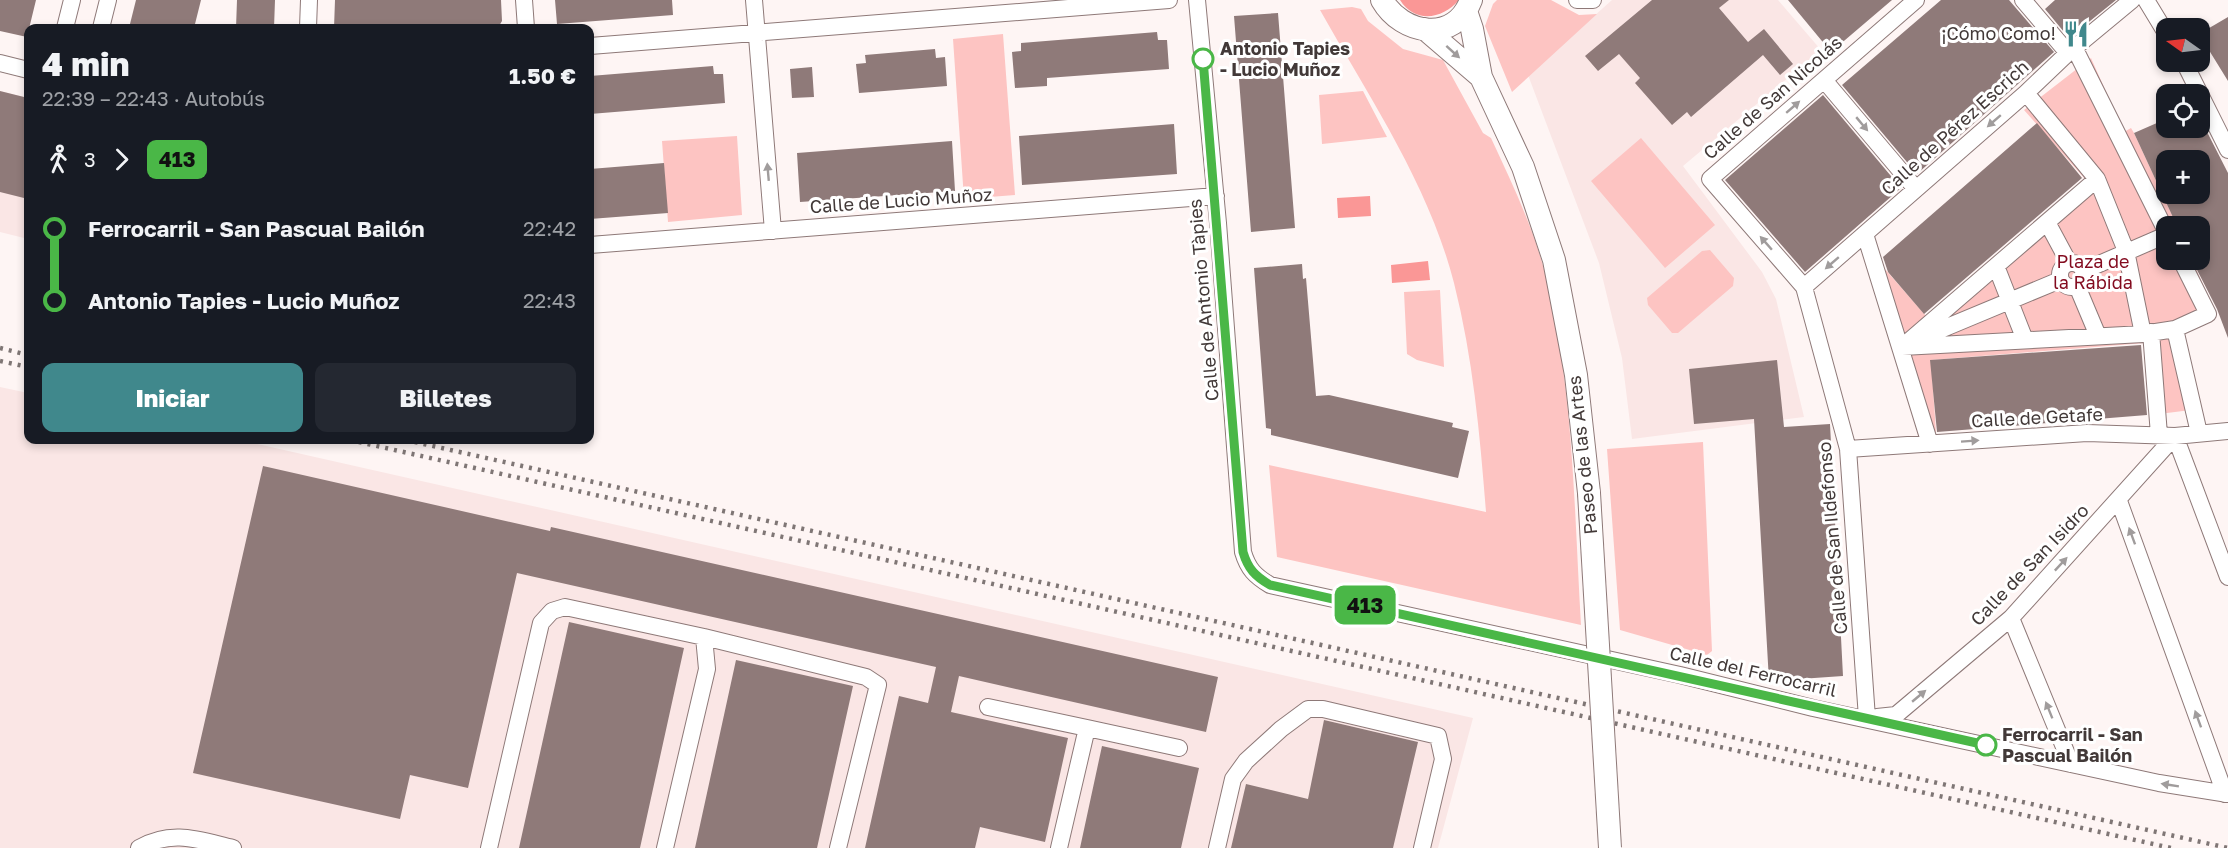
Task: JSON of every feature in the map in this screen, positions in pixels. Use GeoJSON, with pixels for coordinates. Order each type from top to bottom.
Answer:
{"type":"FeatureCollection","features":[{"type":"Feature","properties":{"kind":"main road"},"geometry":{"type":"LineString","coordinates":[[1382,0],[1389,12],[1402,23],[1425,29],[1445,26],[1469,6]]}},
{"type":"Feature","properties":{"kind":"main road","name":"Paseo de las Artes"},"geometry":{"type":"LineString","coordinates":[[1469,6],[1481,77],[1522,167],[1554,260],[1576,375],[1589,493],[1610,848]]}},
{"type":"Feature","properties":{"kind":"main road","name":"Paseo de las Artes"},"geometry":{"type":"LineString","coordinates":[[1425,29],[1481,77]]}},
{"type":"Feature","properties":{"kind":"street"},"geometry":{"type":"LineString","coordinates":[[66,24],[72,0]]}},
{"type":"Feature","properties":{"kind":"street"},"geometry":{"type":"LineString","coordinates":[[102,24],[108,0]]}},
{"type":"Feature","properties":{"kind":"street"},"geometry":{"type":"LineString","coordinates":[[308,24],[309,0]]}},
{"type":"Feature","properties":{"kind":"street"},"geometry":{"type":"LineString","coordinates":[[524,0],[526,24]]}},
{"type":"Feature","properties":{"kind":"street"},"geometry":{"type":"LineString","coordinates":[[754,0],[773,231]]}},
{"type":"Feature","properties":{"kind":"street"},"geometry":{"type":"LineString","coordinates":[[594,46],[757,33],[976,7],[1169,0]]}},
{"type":"Feature","properties":{"kind":"street","name":"Calle de Antonio Tàpies"},"geometry":{"type":"LineString","coordinates":[[1197,0],[1216,196],[1243,552],[1247,567],[1256,577],[1270,585]]}},
{"type":"Feature","properties":{"kind":"street"},"geometry":{"type":"LineString","coordinates":[[1577,0],[1593,0]]}},
{"type":"Feature","properties":{"kind":"street","name":"Calle de San Nicolás"},"geometry":{"type":"LineString","coordinates":[[1804,287],[1710,179],[1916,0]]}},
{"type":"Feature","properties":{"kind":"street"},"geometry":{"type":"LineString","coordinates":[[2023,0],[2071,50],[2157,216]]}},
{"type":"Feature","properties":{"kind":"street","name":"Calle de Pérez Escrich"},"geometry":{"type":"LineString","coordinates":[[1804,287],[2026,93],[2071,50],[2132,0]]}},
{"type":"Feature","properties":{"kind":"street"},"geometry":{"type":"LineString","coordinates":[[2146,0],[2157,18]]}},
{"type":"Feature","properties":{"kind":"street"},"geometry":{"type":"LineString","coordinates":[[0,63],[24,69]]}},
{"type":"Feature","properties":{"kind":"street"},"geometry":{"type":"LineString","coordinates":[[2189,72],[2228,150]]}},
{"type":"Feature","properties":{"kind":"street"},"geometry":{"type":"LineString","coordinates":[[1824,80],[1916,189]]}},
{"type":"Feature","properties":{"kind":"street"},"geometry":{"type":"LineString","coordinates":[[2026,93],[2097,180],[2126,251],[2147,333],[2167,435],[2228,577]]}},
{"type":"Feature","properties":{"kind":"street"},"geometry":{"type":"LineString","coordinates":[[1902,346],[2097,180]]}},
{"type":"Feature","properties":{"kind":"street","name":"Calle de Lucio Muñoz"},"geometry":{"type":"LineString","coordinates":[[594,245],[1216,196]]}},
{"type":"Feature","properties":{"kind":"street"},"geometry":{"type":"LineString","coordinates":[[2048,222],[2077,273],[2098,336]]}},
{"type":"Feature","properties":{"kind":"street"},"geometry":{"type":"LineString","coordinates":[[1865,234],[1902,346],[1930,444]]}},
{"type":"Feature","properties":{"kind":"street"},"geometry":{"type":"LineString","coordinates":[[1902,346],[2060,280],[2069,287],[2077,273],[2156,238]]}},
{"type":"Feature","properties":{"kind":"street"},"geometry":{"type":"LineString","coordinates":[[1996,266],[2025,340]]}},
{"type":"Feature","properties":{"kind":"street"},"geometry":{"type":"LineString","coordinates":[[1902,346],[2147,333],[2175,329],[2208,314],[2186,270]]}},
{"type":"Feature","properties":{"kind":"street","name":"Calle de San Ildefonso"},"geometry":{"type":"LineString","coordinates":[[1804,287],[1848,449],[1867,718]]}},
{"type":"Feature","properties":{"kind":"street"},"geometry":{"type":"LineString","coordinates":[[2175,329],[2199,434]]}},
{"type":"Feature","properties":{"kind":"street","name":"Calle de Getafe"},"geometry":{"type":"LineString","coordinates":[[1848,449],[2087,433],[2167,435],[2228,431]]}},
{"type":"Feature","properties":{"kind":"street","name":"Calle de San Isidro"},"geometry":{"type":"LineString","coordinates":[[1867,718],[1896,715],[2011,618],[2119,501],[2167,435]]}},
{"type":"Feature","properties":{"kind":"street"},"geometry":{"type":"LineString","coordinates":[[2119,501],[2227,794]]}},
{"type":"Feature","properties":{"kind":"street","name":"Calle del Ferrocarril"},"geometry":{"type":"LineString","coordinates":[[1270,585],[2071,764],[2159,783],[2227,794]]}},
{"type":"Feature","properties":{"kind":"street"},"geometry":{"type":"LineString","coordinates":[[489,848],[541,623],[552,611],[565,607],[704,637],[866,677],[878,685],[838,848]]}},
{"type":"Feature","properties":{"kind":"street"},"geometry":{"type":"LineString","coordinates":[[2011,618],[2071,764]]}},
{"type":"Feature","properties":{"kind":"street"},"geometry":{"type":"LineString","coordinates":[[665,848],[707,669],[704,637]]}},
{"type":"Feature","properties":{"kind":"street"},"geometry":{"type":"LineString","coordinates":[[988,707],[1179,748]]}},
{"type":"Feature","properties":{"kind":"street"},"geometry":{"type":"LineString","coordinates":[[1217,848],[1233,779],[1239,770],[1281,729],[1308,709],[1323,709],[1438,736],[1443,759],[1422,848]]}},
{"type":"Feature","properties":{"kind":"street"},"geometry":{"type":"LineString","coordinates":[[1059,848],[1087,728]]}},
{"type":"Feature","properties":{"kind":"street"},"geometry":{"type":"LineString","coordinates":[[140,848],[155,838],[184,837],[233,848]]}},
{"type":"Feature","properties":{"kind":"shaded area"},"geometry":{"type":"Polygon","coordinates":[[[1400,0],[1459,0],[1437,15],[1421,16],[1406,8],[1400,0]]]}},
{"type":"Feature","properties":{"kind":"shaded area"},"geometry":{"type":"Polygon","coordinates":[[[1612,0],[1778,0],[1821,50],[1683,166],[1762,272],[1776,299],[1804,417],[1632,439],[1622,358],[1599,263],[1528,75],[1612,0]]]}},
{"type":"Feature","properties":{"kind":"shaded area"},"geometry":{"type":"Polygon","coordinates":[[[0,91],[24,97],[24,238],[0,232],[0,91]]]}},
{"type":"Feature","properties":{"kind":"shaded area"},"geometry":{"type":"Polygon","coordinates":[[[1370,196],[1371,216],[1338,218],[1337,198],[1370,196]]]}},
{"type":"Feature","properties":{"kind":"shaded area"},"geometry":{"type":"Polygon","coordinates":[[[1428,261],[1430,280],[1392,283],[1391,265],[1428,261]]]}},
{"type":"Feature","properties":{"kind":"shaded area"},"geometry":{"type":"Polygon","coordinates":[[[0,387],[24,392],[24,444],[258,444],[1473,718],[1438,848],[0,848],[0,387]]]}},
{"type":"Feature","properties":{"kind":"green space"},"geometry":{"type":"Polygon","coordinates":[[[1497,0],[1551,0],[1579,15],[1597,14],[1512,92],[1485,26],[1493,4],[1497,0]]]}},
{"type":"Feature","properties":{"kind":"green space"},"geometry":{"type":"Polygon","coordinates":[[[1352,7],[1361,9],[1368,21],[1403,49],[1443,60],[1483,133],[1491,138],[1529,224],[1546,277],[1568,407],[1581,625],[1277,557],[1269,465],[1486,512],[1471,368],[1461,311],[1443,247],[1414,176],[1320,10],[1352,7]]]}},
{"type":"Feature","properties":{"kind":"green space"},"geometry":{"type":"Polygon","coordinates":[[[1003,34],[1015,195],[964,199],[953,39],[1003,34]]]}},
{"type":"Feature","properties":{"kind":"green space","name":"Plaza de la Rábida"},"geometry":{"type":"Polygon","coordinates":[[[2091,58],[2124,132],[2131,128],[2156,181],[2156,204],[2167,204],[2172,216],[2156,216],[2156,270],[2197,270],[2215,311],[2179,329],[2199,409],[2151,415],[2145,343],[1931,360],[1936,432],[1918,434],[1871,266],[1878,261],[1926,316],[2085,179],[2024,110],[2091,58]]]}},
{"type":"Feature","properties":{"kind":"green space"},"geometry":{"type":"Polygon","coordinates":[[[1363,91],[1387,137],[1322,144],[1319,95],[1363,91]]]}},
{"type":"Feature","properties":{"kind":"green space"},"geometry":{"type":"Polygon","coordinates":[[[737,136],[742,215],[668,222],[662,141],[737,136]]]}},
{"type":"Feature","properties":{"kind":"green space"},"geometry":{"type":"Polygon","coordinates":[[[1641,138],[1715,225],[1665,268],[1591,181],[1641,138]]]}},
{"type":"Feature","properties":{"kind":"green space"},"geometry":{"type":"Polygon","coordinates":[[[1710,250],[1734,278],[1733,286],[1678,333],[1672,333],[1648,305],[1647,298],[1702,251],[1710,250]]]}},
{"type":"Feature","properties":{"kind":"green space"},"geometry":{"type":"Polygon","coordinates":[[[1440,290],[1444,367],[1417,360],[1407,354],[1404,292],[1440,290]]]}},
{"type":"Feature","properties":{"kind":"green space"},"geometry":{"type":"Polygon","coordinates":[[[1703,442],[1712,651],[1707,655],[1620,630],[1607,449],[1703,442]]]}},
{"type":"Feature","properties":{"kind":"building"},"geometry":{"type":"Polygon","coordinates":[[[0,0],[36,0],[30,24],[24,24],[24,36],[0,31],[0,0]]]}},
{"type":"Feature","properties":{"kind":"building"},"geometry":{"type":"Polygon","coordinates":[[[136,0],[201,0],[195,24],[130,24],[136,0]]]}},
{"type":"Feature","properties":{"kind":"building"},"geometry":{"type":"Polygon","coordinates":[[[237,0],[275,0],[274,24],[236,24],[237,0]]]}},
{"type":"Feature","properties":{"kind":"building"},"geometry":{"type":"Polygon","coordinates":[[[335,0],[501,0],[500,24],[334,24],[335,0]]]}},
{"type":"Feature","properties":{"kind":"building"},"geometry":{"type":"Polygon","coordinates":[[[555,0],[672,0],[673,15],[557,24],[555,0]]]}},
{"type":"Feature","properties":{"kind":"building"},"geometry":{"type":"Polygon","coordinates":[[[1652,0],[1729,0],[1719,8],[1748,42],[1764,29],[1793,64],[1780,75],[1763,55],[1691,117],[1687,112],[1672,125],[1635,83],[1640,78],[1619,54],[1598,71],[1585,56],[1652,0]]]}},
{"type":"Feature","properties":{"kind":"building"},"geometry":{"type":"Polygon","coordinates":[[[1788,0],[1892,0],[1831,52],[1788,0]]]}},
{"type":"Feature","properties":{"kind":"building"},"geometry":{"type":"Polygon","coordinates":[[[1941,0],[2009,0],[2054,52],[1917,174],[1842,85],[1941,0]]]}},
{"type":"Feature","properties":{"kind":"building"},"geometry":{"type":"Polygon","coordinates":[[[2055,0],[2116,0],[2069,38],[2045,9],[2055,0]]]}},
{"type":"Feature","properties":{"kind":"building"},"geometry":{"type":"Polygon","coordinates":[[[1278,13],[1295,228],[1251,232],[1234,16],[1278,13]]]}},
{"type":"Feature","properties":{"kind":"building"},"geometry":{"type":"Polygon","coordinates":[[[2228,17],[2228,81],[2210,52],[2210,28],[2228,17]]]}},
{"type":"Feature","properties":{"kind":"building"},"geometry":{"type":"Polygon","coordinates":[[[1157,32],[1158,40],[1167,40],[1169,69],[1047,78],[1047,86],[1015,88],[1012,52],[1021,51],[1021,43],[1157,32]]]}},
{"type":"Feature","properties":{"kind":"building"},"geometry":{"type":"Polygon","coordinates":[[[935,49],[936,58],[945,57],[947,86],[859,93],[856,64],[866,63],[865,55],[935,49]]]}},
{"type":"Feature","properties":{"kind":"building"},"geometry":{"type":"Polygon","coordinates":[[[713,66],[714,74],[723,74],[725,103],[594,114],[594,76],[713,66]]]}},
{"type":"Feature","properties":{"kind":"building"},"geometry":{"type":"Polygon","coordinates":[[[812,67],[814,97],[792,98],[790,69],[812,67]]]}},
{"type":"Feature","properties":{"kind":"building"},"geometry":{"type":"Polygon","coordinates":[[[0,91],[24,97],[24,198],[0,192],[0,91]]]}},
{"type":"Feature","properties":{"kind":"building"},"geometry":{"type":"Polygon","coordinates":[[[1823,95],[1901,188],[1805,272],[1725,180],[1823,95]]]}},
{"type":"Feature","properties":{"kind":"building"},"geometry":{"type":"Polygon","coordinates":[[[2037,123],[2082,178],[1924,314],[1888,272],[1883,257],[2037,123]]]}},
{"type":"Feature","properties":{"kind":"building"},"geometry":{"type":"Polygon","coordinates":[[[2156,123],[2156,138],[2210,138],[2228,173],[2228,338],[2217,309],[2197,270],[2210,270],[2210,216],[2172,216],[2167,204],[2210,204],[2210,150],[2156,150],[2156,181],[2134,133],[2156,123]]]}},
{"type":"Feature","properties":{"kind":"building"},"geometry":{"type":"Polygon","coordinates":[[[1174,124],[1177,174],[1022,185],[1019,136],[1174,124]]]}},
{"type":"Feature","properties":{"kind":"building"},"geometry":{"type":"Polygon","coordinates":[[[952,141],[955,191],[800,202],[797,153],[952,141]]]}},
{"type":"Feature","properties":{"kind":"building"},"geometry":{"type":"Polygon","coordinates":[[[664,163],[668,213],[594,219],[594,169],[664,163]]]}},
{"type":"Feature","properties":{"kind":"building"},"geometry":{"type":"Polygon","coordinates":[[[1302,264],[1303,279],[1306,278],[1316,396],[1329,395],[1453,423],[1452,427],[1469,431],[1458,478],[1271,435],[1271,429],[1266,428],[1254,268],[1302,264]]]}},
{"type":"Feature","properties":{"kind":"building"},"geometry":{"type":"Polygon","coordinates":[[[2141,345],[2147,415],[1937,432],[1930,360],[2141,345]]]}},
{"type":"Feature","properties":{"kind":"building"},"geometry":{"type":"Polygon","coordinates":[[[1777,360],[1784,427],[1830,424],[1843,676],[1769,681],[1754,419],[1694,424],[1689,369],[1777,360]]]}},
{"type":"Feature","properties":{"kind":"building"},"geometry":{"type":"Polygon","coordinates":[[[263,466],[550,531],[551,527],[1218,677],[1206,732],[959,676],[951,712],[1068,738],[1045,842],[980,827],[975,848],[865,848],[899,696],[928,703],[936,667],[517,573],[468,788],[410,775],[400,819],[193,773],[263,466]]]}},
{"type":"Feature","properties":{"kind":"building"},"geometry":{"type":"Polygon","coordinates":[[[569,622],[684,648],[640,848],[519,848],[569,622]]]}},
{"type":"Feature","properties":{"kind":"building"},"geometry":{"type":"Polygon","coordinates":[[[736,660],[853,686],[817,848],[695,848],[736,660]]]}},
{"type":"Feature","properties":{"kind":"building"},"geometry":{"type":"Polygon","coordinates":[[[1324,720],[1418,742],[1393,848],[1231,848],[1246,784],[1308,799],[1324,720]]]}},
{"type":"Feature","properties":{"kind":"building"},"geometry":{"type":"Polygon","coordinates":[[[1102,746],[1199,768],[1181,848],[1080,848],[1102,746]]]}},
{"type":"Feature","properties":{"kind":"railway"},"geometry":{"type":"LineString","coordinates":[[0,348],[24,354]]}},
{"type":"Feature","properties":{"kind":"railway"},"geometry":{"type":"LineString","coordinates":[[0,361],[24,366]]}},
{"type":"Feature","properties":{"kind":"railway"},"geometry":{"type":"LineString","coordinates":[[368,444],[2171,848]]}},
{"type":"Feature","properties":{"kind":"railway"},"geometry":{"type":"LineString","coordinates":[[424,444],[2228,848]]}},
{"type":"Feature","properties":{"kind":"bus line","name":"413"},"geometry":{"type":"LineString","coordinates":[[1203,59],[1220,245],[1243,552],[1247,567],[1256,577],[1270,585],[1986,745]]}},
{"type":"Feature","properties":{"kind":"place","name":"¡Cómo Como!"},"geometry":{"type":"Point","coordinates":[2076,34]}},
{"type":"Feature","properties":{"kind":"place","name":"Antonio Tapies - Lucio Muñoz"},"geometry":{"type":"Point","coordinates":[1203,59]}},
{"type":"Feature","properties":{"kind":"place","name":"Ferrocarril - San Pascual Bailón"},"geometry":{"type":"Point","coordinates":[1986,745]}}]}
